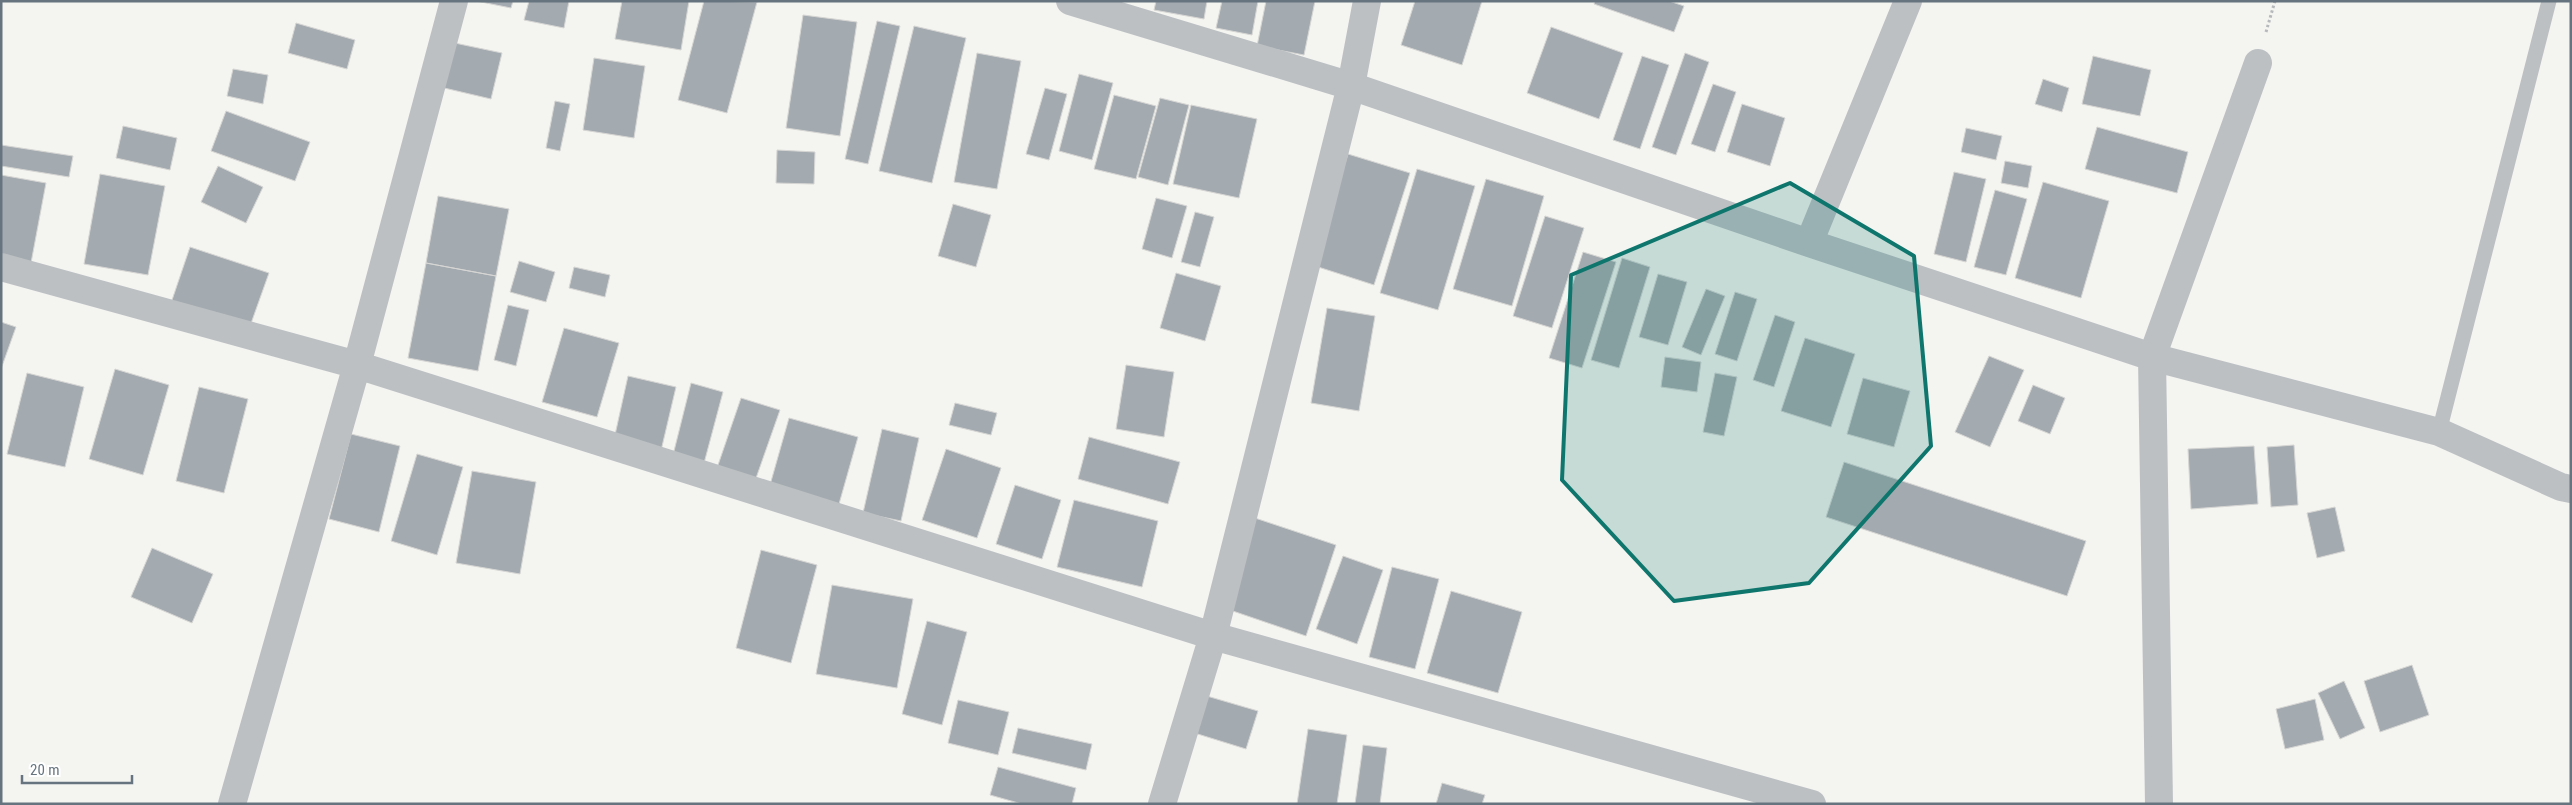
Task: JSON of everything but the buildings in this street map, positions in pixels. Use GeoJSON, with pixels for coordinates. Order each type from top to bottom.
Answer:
{"type":"FeatureCollection","features":[{"type":"Feature","properties":{"kind":"street"},"geometry":{"type":"LineString","coordinates":[[232,804],[357,365],[454,1]]}},
{"type":"Feature","properties":{"kind":"street"},"geometry":{"type":"LineString","coordinates":[[1070,1],[1351,86],[1809,243],[2152,357],[2439,432],[2560,487],[2571,489]]}},
{"type":"Feature","properties":{"kind":"street"},"geometry":{"type":"LineString","coordinates":[[1162,804],[1213,636],[1351,86],[1367,1]]}},
{"type":"Feature","properties":{"kind":"street"},"geometry":{"type":"LineString","coordinates":[[1809,243],[1908,1]]}},
{"type":"Feature","properties":{"kind":"street"},"geometry":{"type":"LineString","coordinates":[[2159,804],[2152,357],[2258,63]]}},
{"type":"Feature","properties":{"kind":"street"},"geometry":{"type":"LineString","coordinates":[[1,267],[357,365],[1213,636],[1812,804]]}},
{"type":"Feature","properties":{"kind":"lane"},"geometry":{"type":"LineString","coordinates":[[2439,432],[2549,1]]}},
{"type":"Feature","properties":{"kind":"highlighted area"},"geometry":{"type":"Polygon","coordinates":[[[1790,183],[1914,256],[1931,446],[1809,583],[1674,601],[1562,480],[1571,275],[1790,183]]]}}]}
